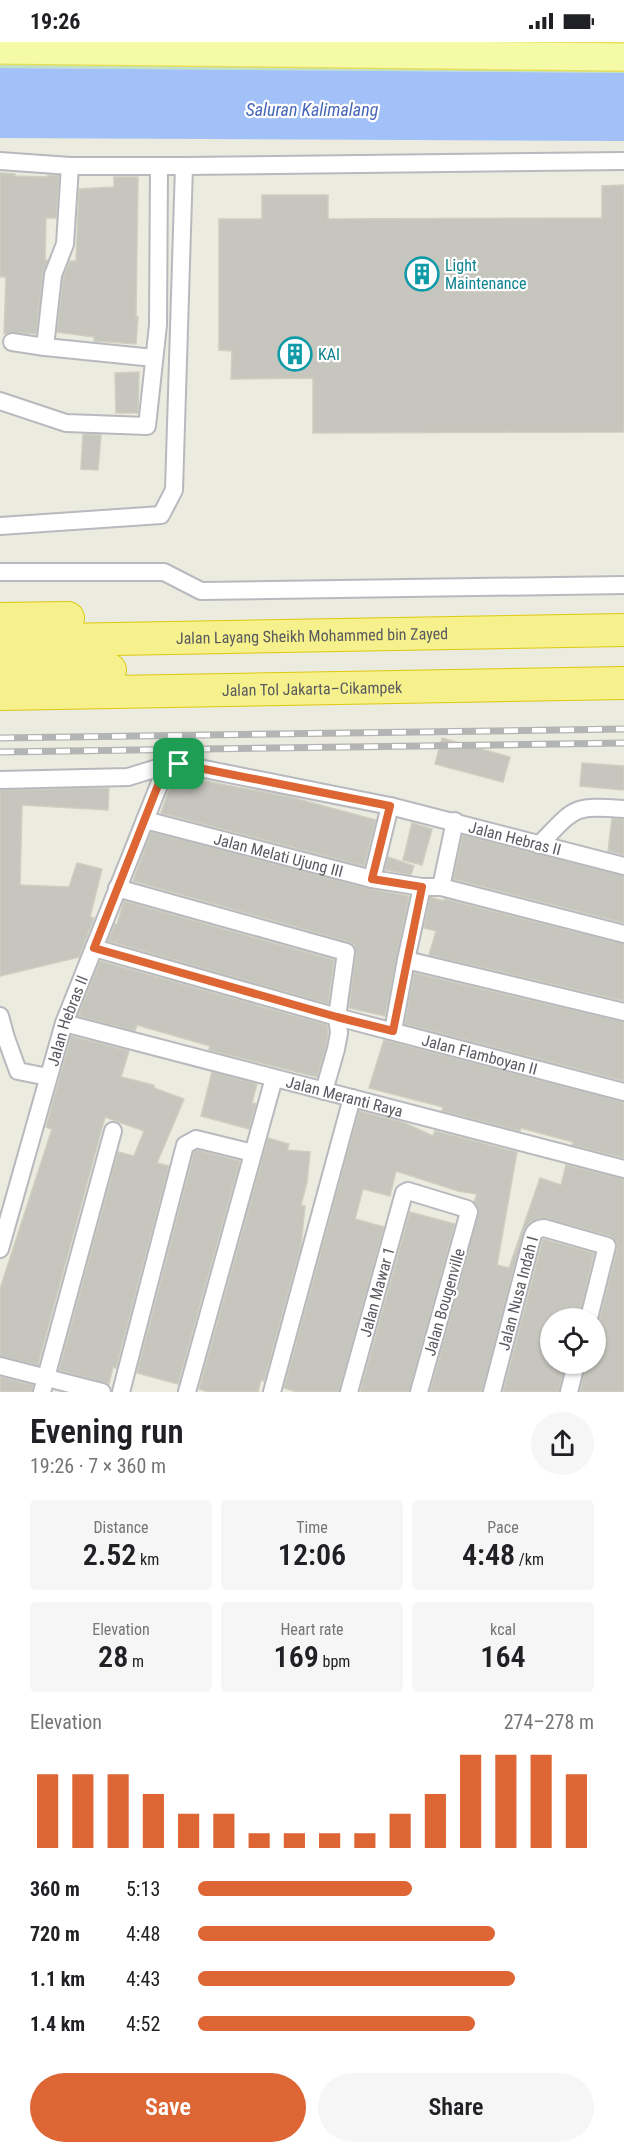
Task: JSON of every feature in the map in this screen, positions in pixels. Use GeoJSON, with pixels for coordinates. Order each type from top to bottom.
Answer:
{"type":"FeatureCollection","features":[{"type":"Feature","properties":{"kind":"highway"},"geometry":{"type":"LineString","coordinates":[[0,619],[624,613]]}},
{"type":"Feature","properties":{"kind":"highway","name":"Jalan Layang Sheikh Mohammed bin Zayed"},"geometry":{"type":"LineString","coordinates":[[0,641],[624,630]]}},
{"type":"Feature","properties":{"kind":"highway","name":"Jalan Layang Sheikh Mohammed bin Zayed"},"geometry":{"type":"LineString","coordinates":[[0,672],[624,662]]}},
{"type":"Feature","properties":{"kind":"highway","name":"Jalan Tol Jakarta–Cikampek"},"geometry":{"type":"LineString","coordinates":[[0,694],[624,683]]}},
{"type":"Feature","properties":{"kind":"main road"},"geometry":{"type":"LineString","coordinates":[[0,50],[624,57]]}},
{"type":"Feature","properties":{"kind":"street"},"geometry":{"type":"LineString","coordinates":[[0,161],[70,166],[624,162]]}},
{"type":"Feature","properties":{"kind":"street"},"geometry":{"type":"LineString","coordinates":[[45,347],[53,275],[65,244],[70,166]]}},
{"type":"Feature","properties":{"kind":"street"},"geometry":{"type":"LineString","coordinates":[[0,401],[66,423],[147,426],[158,325],[159,166]]}},
{"type":"Feature","properties":{"kind":"street"},"geometry":{"type":"LineString","coordinates":[[0,526],[161,515],[174,490],[184,166]]}},
{"type":"Feature","properties":{"kind":"street"},"geometry":{"type":"LineString","coordinates":[[12,342],[154,358]]}},
{"type":"Feature","properties":{"kind":"street"},"geometry":{"type":"LineString","coordinates":[[0,572],[164,572],[201,591],[624,585]]}},
{"type":"Feature","properties":{"kind":"street","name":"Jalan Hebras II"},"geometry":{"type":"LineString","coordinates":[[0,1249],[64,1023],[166,765],[179,764],[390,806],[624,866]]}},
{"type":"Feature","properties":{"kind":"street"},"geometry":{"type":"LineString","coordinates":[[0,780],[128,777],[166,765]]}},
{"type":"Feature","properties":{"kind":"street"},"geometry":{"type":"LineString","coordinates":[[372,879],[390,806]]}},
{"type":"Feature","properties":{"kind":"street"},"geometry":{"type":"LineString","coordinates":[[539,845],[570,812],[591,807],[624,809]]}},
{"type":"Feature","properties":{"kind":"street","name":"Jalan Melati Ujung III"},"geometry":{"type":"LineString","coordinates":[[145,820],[372,879],[422,887],[441,887],[624,934]]}},
{"type":"Feature","properties":{"kind":"street"},"geometry":{"type":"LineString","coordinates":[[441,887],[455,822]]}},
{"type":"Feature","properties":{"kind":"street"},"geometry":{"type":"LineString","coordinates":[[393,1031],[422,887]]}},
{"type":"Feature","properties":{"kind":"street"},"geometry":{"type":"LineString","coordinates":[[117,888],[346,952],[337,1017],[339,1034],[324,1091]]}},
{"type":"Feature","properties":{"kind":"street","name":"Jalan Flamboyan II"},"geometry":{"type":"LineString","coordinates":[[94,948],[337,1017],[624,1092]]}},
{"type":"Feature","properties":{"kind":"street"},"geometry":{"type":"LineString","coordinates":[[406,960],[624,1012]]}},
{"type":"Feature","properties":{"kind":"street"},"geometry":{"type":"LineString","coordinates":[[0,1016],[3,1039],[18,1071],[48,1077]]}},
{"type":"Feature","properties":{"kind":"street","name":"Jalan Meranti Raya"},"geometry":{"type":"LineString","coordinates":[[64,1023],[624,1169]]}},
{"type":"Feature","properties":{"kind":"street"},"geometry":{"type":"LineString","coordinates":[[187,1392],[274,1078]]}},
{"type":"Feature","properties":{"kind":"street"},"geometry":{"type":"LineString","coordinates":[[272,1392],[352,1098]]}},
{"type":"Feature","properties":{"kind":"street"},"geometry":{"type":"LineString","coordinates":[[44,1385],[113,1131]]}},
{"type":"Feature","properties":{"kind":"street"},"geometry":{"type":"LineString","coordinates":[[121,1392],[184,1145],[196,1138],[253,1153]]}},
{"type":"Feature","properties":{"kind":"street","name":"Jalan Bougenville"},"geometry":{"type":"LineString","coordinates":[[404,1192],[408,1191],[467,1209],[470,1212],[419,1392]]}},
{"type":"Feature","properties":{"kind":"street","name":"Jalan Mawar 1"},"geometry":{"type":"LineString","coordinates":[[350,1392],[404,1192]]}},
{"type":"Feature","properties":{"kind":"street","name":"Jalan Nusa Indah I"},"geometry":{"type":"LineString","coordinates":[[492,1392],[534,1232],[538,1228],[605,1244],[608,1249],[592,1308]]}},
{"type":"Feature","properties":{"kind":"street"},"geometry":{"type":"LineString","coordinates":[[0,1366],[44,1385],[102,1392]]}},
{"type":"Feature","properties":{"kind":"street"},"geometry":{"type":"LineString","coordinates":[[569,1392],[574,1374]]}},
{"type":"Feature","properties":{"kind":"green space"},"geometry":{"type":"Polygon","coordinates":[[[0,50],[624,57],[624,73],[0,68],[0,50]]]}},
{"type":"Feature","properties":{"kind":"water","name":"Saluran Kalimalang"},"geometry":{"type":"Polygon","coordinates":[[[0,68],[624,73],[624,141],[0,138],[0,68]]]}},
{"type":"Feature","properties":{"kind":"building"},"geometry":{"type":"Polygon","coordinates":[[[0,173],[15,174],[15,176],[59,176],[56,218],[46,218],[45,260],[48,260],[43,274],[36,334],[13,332],[4,334],[6,277],[0,277],[0,173]]]}},
{"type":"Feature","properties":{"kind":"building"},"geometry":{"type":"Polygon","coordinates":[[[114,177],[138,177],[136,344],[94,341],[94,337],[57,332],[63,278],[70,261],[76,261],[79,189],[114,187],[114,177]]]}},
{"type":"Feature","properties":{"kind":"building","name":"Light Maintenance"},"geometry":{"type":"Polygon","coordinates":[[[624,185],[624,432],[313,433],[313,378],[231,379],[232,351],[219,350],[219,219],[262,219],[262,195],[328,195],[328,219],[602,218],[602,186],[624,185]]]}},
{"type":"Feature","properties":{"kind":"building"},"geometry":{"type":"Polygon","coordinates":[[[139,372],[138,413],[116,413],[115,373],[139,372]]]}},
{"type":"Feature","properties":{"kind":"building"},"geometry":{"type":"Polygon","coordinates":[[[83,434],[101,435],[98,470],[81,469],[83,434]]]}},
{"type":"Feature","properties":{"kind":"building"},"geometry":{"type":"Polygon","coordinates":[[[442,738],[510,757],[503,782],[435,764],[442,738]]]}},
{"type":"Feature","properties":{"kind":"building"},"geometry":{"type":"Polygon","coordinates":[[[582,763],[624,766],[624,790],[580,786],[582,763]]]}},
{"type":"Feature","properties":{"kind":"building"},"geometry":{"type":"Polygon","coordinates":[[[174,775],[294,798],[376,820],[364,866],[161,813],[174,775]]]}},
{"type":"Feature","properties":{"kind":"building"},"geometry":{"type":"Polygon","coordinates":[[[109,788],[108,810],[22,805],[20,885],[69,887],[77,863],[102,869],[90,917],[94,918],[79,957],[0,976],[0,790],[109,788]]]}},
{"type":"Feature","properties":{"kind":"building"},"geometry":{"type":"Polygon","coordinates":[[[612,819],[624,819],[624,855],[608,851],[612,819]]]}},
{"type":"Feature","properties":{"kind":"building"},"geometry":{"type":"Polygon","coordinates":[[[412,823],[432,829],[422,865],[403,860],[412,823]]]}},
{"type":"Feature","properties":{"kind":"building"},"geometry":{"type":"Polygon","coordinates":[[[151,832],[370,889],[409,896],[385,1016],[349,1008],[356,953],[354,945],[349,942],[133,881],[151,832]]]}},
{"type":"Feature","properties":{"kind":"building"},"geometry":{"type":"Polygon","coordinates":[[[463,835],[624,876],[624,923],[453,879],[463,835]]]}},
{"type":"Feature","properties":{"kind":"building"},"geometry":{"type":"Polygon","coordinates":[[[388,857],[414,866],[411,875],[385,870],[388,857]]]}},
{"type":"Feature","properties":{"kind":"building"},"geometry":{"type":"Polygon","coordinates":[[[430,897],[624,944],[624,1001],[429,955],[436,931],[424,928],[430,897]]]}},
{"type":"Feature","properties":{"kind":"building"},"geometry":{"type":"Polygon","coordinates":[[[124,901],[334,960],[328,1004],[108,941],[117,924],[124,901]]]}},
{"type":"Feature","properties":{"kind":"building"},"geometry":{"type":"Polygon","coordinates":[[[100,961],[327,1025],[326,1047],[317,1077],[209,1050],[210,1046],[137,1025],[135,1031],[78,1016],[100,961]]]}},
{"type":"Feature","properties":{"kind":"building"},"geometry":{"type":"Polygon","coordinates":[[[414,973],[624,1022],[624,1081],[405,1024],[414,973]]]}},
{"type":"Feature","properties":{"kind":"building"},"geometry":{"type":"Polygon","coordinates":[[[71,1036],[129,1051],[121,1077],[154,1085],[154,1088],[184,1099],[157,1163],[169,1166],[116,1368],[113,1367],[109,1384],[59,1370],[118,1152],[134,1156],[144,1131],[105,1117],[38,1365],[0,1356],[0,1289],[52,1129],[46,1127],[71,1036]]]}},
{"type":"Feature","properties":{"kind":"building"},"geometry":{"type":"Polygon","coordinates":[[[384,1040],[624,1102],[624,1158],[572,1145],[573,1142],[521,1128],[520,1131],[442,1111],[443,1107],[369,1088],[384,1040]]]}},
{"type":"Feature","properties":{"kind":"building"},"geometry":{"type":"Polygon","coordinates":[[[212,1072],[257,1084],[252,1103],[256,1104],[249,1129],[201,1116],[212,1072]]]}},
{"type":"Feature","properties":{"kind":"building"},"geometry":{"type":"Polygon","coordinates":[[[359,1111],[405,1123],[433,1136],[435,1131],[517,1152],[497,1265],[509,1268],[540,1178],[561,1185],[566,1165],[624,1179],[624,1392],[580,1392],[584,1374],[606,1374],[606,1308],[602,1308],[617,1243],[610,1236],[543,1218],[530,1222],[523,1233],[482,1392],[430,1392],[479,1211],[474,1202],[477,1194],[458,1191],[396,1171],[390,1196],[363,1189],[355,1219],[384,1227],[339,1392],[297,1392],[284,1388],[359,1111]]]}},
{"type":"Feature","properties":{"kind":"building"},"geometry":{"type":"Polygon","coordinates":[[[268,1138],[289,1144],[287,1150],[310,1152],[307,1182],[301,1205],[305,1206],[301,1246],[264,1381],[261,1380],[258,1392],[209,1392],[199,1389],[268,1138]]]}},
{"type":"Feature","properties":{"kind":"building"},"geometry":{"type":"Polygon","coordinates":[[[197,1150],[240,1161],[178,1384],[137,1373],[194,1152],[197,1150]]]}},
{"type":"Feature","properties":{"kind":"building"},"geometry":{"type":"Polygon","coordinates":[[[410,1212],[455,1224],[409,1392],[360,1392],[410,1212]]]}},
{"type":"Feature","properties":{"kind":"building"},"geometry":{"type":"Polygon","coordinates":[[[543,1239],[594,1253],[581,1308],[540,1308],[540,1374],[563,1374],[559,1392],[503,1392],[543,1239]]]}},
{"type":"Feature","properties":{"kind":"building"},"geometry":{"type":"Polygon","coordinates":[[[0,1377],[33,1385],[32,1392],[0,1392],[0,1377]]]}},
{"type":"Feature","properties":{"kind":"railway"},"geometry":{"type":"LineString","coordinates":[[0,738],[624,729]]}},
{"type":"Feature","properties":{"kind":"railway"},"geometry":{"type":"LineString","coordinates":[[0,752],[624,743]]}},
{"type":"Feature","properties":{"kind":"place","name":"Light Maintenance"},"geometry":{"type":"Point","coordinates":[422,274]}},
{"type":"Feature","properties":{"kind":"place","name":"KAI"},"geometry":{"type":"Point","coordinates":[295,354]}},
{"type":"Feature","properties":{"kind":"route"},"geometry":{"type":"LineString","coordinates":[[179,764],[390,806],[372,879],[422,887],[393,1031],[94,948],[166,765],[179,764]]}}]}
